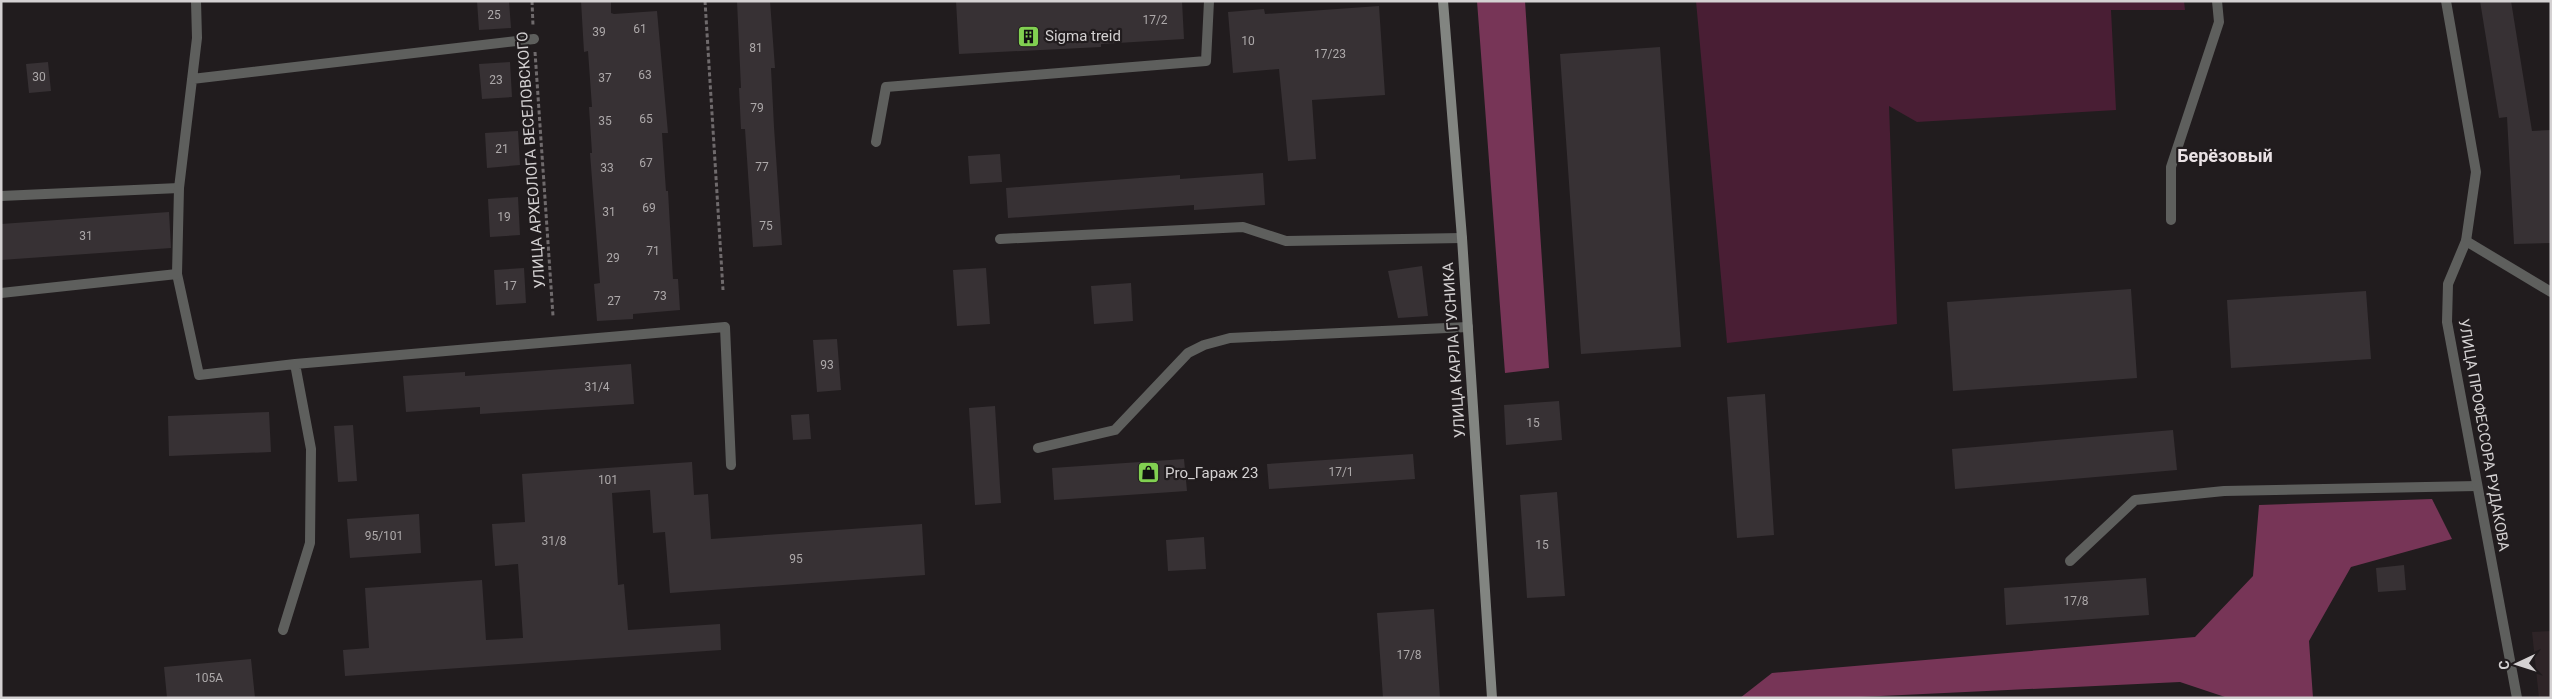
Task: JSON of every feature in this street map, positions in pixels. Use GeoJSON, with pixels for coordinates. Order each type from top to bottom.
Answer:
{"type":"FeatureCollection","features":[{"type":"Feature","properties":{"kind":"street"},"geometry":{"type":"LineString","coordinates":[[196,1],[197,38],[179,188],[178,274],[199,375],[295,364],[725,327],[731,465]]}},
{"type":"Feature","properties":{"kind":"street"},"geometry":{"type":"LineString","coordinates":[[876,142],[886,87],[1206,61],[1209,1]]}},
{"type":"Feature","properties":{"kind":"street","name":"УЛИЦА КАРЛА ГУСНИКА"},"geometry":{"type":"LineString","coordinates":[[1443,1],[1462,238],[1492,698]]}},
{"type":"Feature","properties":{"kind":"street"},"geometry":{"type":"LineString","coordinates":[[2171,220],[2170,167],[2218,22],[2217,1]]}},
{"type":"Feature","properties":{"kind":"street","name":"УЛИЦА ПРОФЕССОРА РУДАКОВА"},"geometry":{"type":"LineString","coordinates":[[2446,1],[2476,172],[2466,240],[2448,284],[2446,322],[2517,698]]}},
{"type":"Feature","properties":{"kind":"street"},"geometry":{"type":"LineString","coordinates":[[192,79],[534,39]]}},
{"type":"Feature","properties":{"kind":"street"},"geometry":{"type":"LineString","coordinates":[[1,196],[179,188]]}},
{"type":"Feature","properties":{"kind":"street"},"geometry":{"type":"LineString","coordinates":[[1000,239],[1244,227],[1286,241],[1462,238]]}},
{"type":"Feature","properties":{"kind":"street"},"geometry":{"type":"LineString","coordinates":[[2466,240],[2551,292]]}},
{"type":"Feature","properties":{"kind":"street"},"geometry":{"type":"LineString","coordinates":[[1,293],[178,274]]}},
{"type":"Feature","properties":{"kind":"street"},"geometry":{"type":"LineString","coordinates":[[1038,448],[1115,430],[1188,353],[1204,345],[1230,338],[1468,327]]}},
{"type":"Feature","properties":{"kind":"street"},"geometry":{"type":"LineString","coordinates":[[283,630],[310,543],[310,449],[295,364]]}},
{"type":"Feature","properties":{"kind":"street"},"geometry":{"type":"LineString","coordinates":[[2070,561],[2135,500],[2224,491],[2477,486]]}},
{"type":"Feature","properties":{"kind":"path","name":"УЛИЦА АРХЕОЛОГА ВЕСЕЛОВСКОГО"},"geometry":{"type":"LineString","coordinates":[[532,1],[554,316]]}},
{"type":"Feature","properties":{"kind":"path"},"geometry":{"type":"LineString","coordinates":[[706,1],[723,290]]}},
{"type":"Feature","properties":{"kind":"shaded area"},"geometry":{"type":"Polygon","coordinates":[[[1477,1],[1525,1],[1549,368],[1505,373],[1477,1]]]}},
{"type":"Feature","properties":{"kind":"shaded area"},"geometry":{"type":"Polygon","coordinates":[[[1696,1],[2184,1],[2185,10],[2111,10],[2116,110],[1917,122],[1889,106],[1897,324],[1727,343],[1696,1]]]}},
{"type":"Feature","properties":{"kind":"shaded area"},"geometry":{"type":"Polygon","coordinates":[[[2432,499],[2452,539],[2351,567],[2309,641],[2313,698],[2228,698],[2180,682],[1839,698],[1740,698],[1772,673],[2195,637],[2253,576],[2259,505],[2432,499]]]}},
{"type":"Feature","properties":{"kind":"shaded area"},"geometry":{"type":"Polygon","coordinates":[[[2551,631],[2551,698],[2539,698],[2532,632],[2551,631]]]}},
{"type":"Feature","properties":{"kind":"building"},"geometry":{"type":"Polygon","coordinates":[[[477,1],[509,1],[511,28],[479,30],[477,1]]]}},
{"type":"Feature","properties":{"kind":"building"},"geometry":{"type":"Polygon","coordinates":[[[581,1],[611,1],[611,13],[614,14],[657,11],[668,133],[662,133],[666,191],[668,191],[673,279],[678,279],[680,310],[633,314],[633,319],[597,321],[594,284],[600,283],[590,153],[592,153],[589,107],[592,107],[588,51],[584,52],[581,1]]]}},
{"type":"Feature","properties":{"kind":"building"},"geometry":{"type":"Polygon","coordinates":[[[737,1],[770,1],[775,68],[771,68],[782,245],[753,247],[745,129],[741,129],[737,1]]]}},
{"type":"Feature","properties":{"kind":"building"},"geometry":{"type":"Polygon","coordinates":[[[956,1],[1182,1],[1184,39],[1101,44],[1101,47],[959,54],[956,1]]]}},
{"type":"Feature","properties":{"kind":"building"},"geometry":{"type":"Polygon","coordinates":[[[2480,1],[2511,1],[2532,131],[2551,130],[2551,243],[2514,244],[2507,117],[2499,118],[2480,1]]]}},
{"type":"Feature","properties":{"kind":"building"},"geometry":{"type":"Polygon","coordinates":[[[1379,6],[1385,95],[1312,100],[1316,159],[1288,161],[1279,69],[1233,73],[1228,12],[1264,9],[1265,14],[1379,6]]]}},
{"type":"Feature","properties":{"kind":"building"},"geometry":{"type":"Polygon","coordinates":[[[1660,47],[1681,347],[1581,354],[1560,54],[1660,47]]]}},
{"type":"Feature","properties":{"kind":"building"},"geometry":{"type":"Polygon","coordinates":[[[48,62],[51,91],[29,93],[26,64],[48,62]]]}},
{"type":"Feature","properties":{"kind":"building"},"geometry":{"type":"Polygon","coordinates":[[[510,62],[512,97],[482,99],[479,64],[510,62]]]}},
{"type":"Feature","properties":{"kind":"building"},"geometry":{"type":"Polygon","coordinates":[[[518,131],[520,165],[487,168],[485,133],[518,131]]]}},
{"type":"Feature","properties":{"kind":"building"},"geometry":{"type":"Polygon","coordinates":[[[1000,154],[1002,182],[970,184],[968,156],[1000,154]]]}},
{"type":"Feature","properties":{"kind":"building"},"geometry":{"type":"Polygon","coordinates":[[[1263,173],[1265,205],[1194,210],[1194,205],[1008,218],[1006,188],[1180,175],[1180,179],[1263,173]]]}},
{"type":"Feature","properties":{"kind":"building"},"geometry":{"type":"Polygon","coordinates":[[[518,197],[520,235],[490,237],[488,199],[518,197]]]}},
{"type":"Feature","properties":{"kind":"building"},"geometry":{"type":"Polygon","coordinates":[[[169,212],[171,248],[1,260],[1,224],[169,212]]]}},
{"type":"Feature","properties":{"kind":"building"},"geometry":{"type":"Polygon","coordinates":[[[1422,266],[1428,316],[1398,318],[1388,271],[1422,266]]]}},
{"type":"Feature","properties":{"kind":"building"},"geometry":{"type":"Polygon","coordinates":[[[524,268],[526,303],[496,305],[494,270],[524,268]]]}},
{"type":"Feature","properties":{"kind":"building"},"geometry":{"type":"Polygon","coordinates":[[[986,268],[990,324],[957,326],[953,270],[986,268]]]}},
{"type":"Feature","properties":{"kind":"building"},"geometry":{"type":"Polygon","coordinates":[[[1131,283],[1133,321],[1094,324],[1091,286],[1131,283]]]}},
{"type":"Feature","properties":{"kind":"building"},"geometry":{"type":"Polygon","coordinates":[[[2131,289],[2137,378],[1953,391],[1947,302],[2131,289]]]}},
{"type":"Feature","properties":{"kind":"building"},"geometry":{"type":"Polygon","coordinates":[[[2366,291],[2371,359],[2231,368],[2227,300],[2366,291]]]}},
{"type":"Feature","properties":{"kind":"building"},"geometry":{"type":"Polygon","coordinates":[[[837,339],[841,390],[817,392],[813,340],[837,339]]]}},
{"type":"Feature","properties":{"kind":"building"},"geometry":{"type":"Polygon","coordinates":[[[631,364],[634,404],[480,414],[480,407],[406,412],[403,376],[465,372],[465,376],[631,364]]]}},
{"type":"Feature","properties":{"kind":"building"},"geometry":{"type":"Polygon","coordinates":[[[1765,394],[1774,535],[1737,538],[1727,397],[1765,394]]]}},
{"type":"Feature","properties":{"kind":"building"},"geometry":{"type":"Polygon","coordinates":[[[1559,401],[1562,440],[1506,445],[1504,405],[1559,401]]]}},
{"type":"Feature","properties":{"kind":"building"},"geometry":{"type":"Polygon","coordinates":[[[995,406],[1001,503],[975,505],[969,408],[995,406]]]}},
{"type":"Feature","properties":{"kind":"building"},"geometry":{"type":"Polygon","coordinates":[[[269,412],[271,452],[169,456],[168,416],[269,412]]]}},
{"type":"Feature","properties":{"kind":"building"},"geometry":{"type":"Polygon","coordinates":[[[809,414],[811,439],[793,440],[791,415],[809,414]]]}},
{"type":"Feature","properties":{"kind":"building"},"geometry":{"type":"Polygon","coordinates":[[[353,425],[357,481],[338,482],[334,426],[353,425]]]}},
{"type":"Feature","properties":{"kind":"building"},"geometry":{"type":"Polygon","coordinates":[[[2173,430],[2177,470],[1955,489],[1952,449],[2173,430]]]}},
{"type":"Feature","properties":{"kind":"building"},"geometry":{"type":"Polygon","coordinates":[[[1413,454],[1415,479],[1269,489],[1267,464],[1413,454]]]}},
{"type":"Feature","properties":{"kind":"building"},"geometry":{"type":"Polygon","coordinates":[[[1184,459],[1187,491],[1054,500],[1052,468],[1184,459]]]}},
{"type":"Feature","properties":{"kind":"building"},"geometry":{"type":"Polygon","coordinates":[[[692,462],[694,495],[708,494],[711,539],[922,524],[925,575],[670,593],[665,532],[653,533],[650,490],[612,493],[618,585],[624,584],[628,630],[720,624],[721,650],[345,676],[343,650],[369,648],[365,588],[482,580],[486,640],[523,638],[518,564],[495,566],[492,524],[525,522],[522,474],[692,462]]]}},
{"type":"Feature","properties":{"kind":"building"},"geometry":{"type":"Polygon","coordinates":[[[1557,492],[1565,596],[1527,598],[1520,495],[1557,492]]]}},
{"type":"Feature","properties":{"kind":"building"},"geometry":{"type":"Polygon","coordinates":[[[419,514],[421,553],[350,558],[347,519],[419,514]]]}},
{"type":"Feature","properties":{"kind":"building"},"geometry":{"type":"Polygon","coordinates":[[[1204,537],[1206,569],[1168,571],[1166,540],[1204,537]]]}},
{"type":"Feature","properties":{"kind":"building"},"geometry":{"type":"Polygon","coordinates":[[[2404,565],[2406,590],[2378,592],[2376,568],[2404,565]]]}},
{"type":"Feature","properties":{"kind":"building"},"geometry":{"type":"Polygon","coordinates":[[[2146,578],[2149,615],[2006,625],[2004,588],[2146,578]]]}},
{"type":"Feature","properties":{"kind":"building"},"geometry":{"type":"Polygon","coordinates":[[[1434,609],[1440,698],[1383,698],[1377,613],[1434,609]]]}},
{"type":"Feature","properties":{"kind":"building"},"geometry":{"type":"Polygon","coordinates":[[[251,659],[255,698],[167,698],[164,667],[251,659]]]}},
{"type":"Feature","properties":{"kind":"place","name":"Sigma treid"},"geometry":{"type":"Point","coordinates":[1029,36]}},
{"type":"Feature","properties":{"kind":"place","name":"Pro_Гараж 23"},"geometry":{"type":"Point","coordinates":[1149,473]}},
{"type":"Feature","properties":{"kind":"district","name":"Берёзовый"},"geometry":{"type":"Point","coordinates":[2225,156]}}]}
